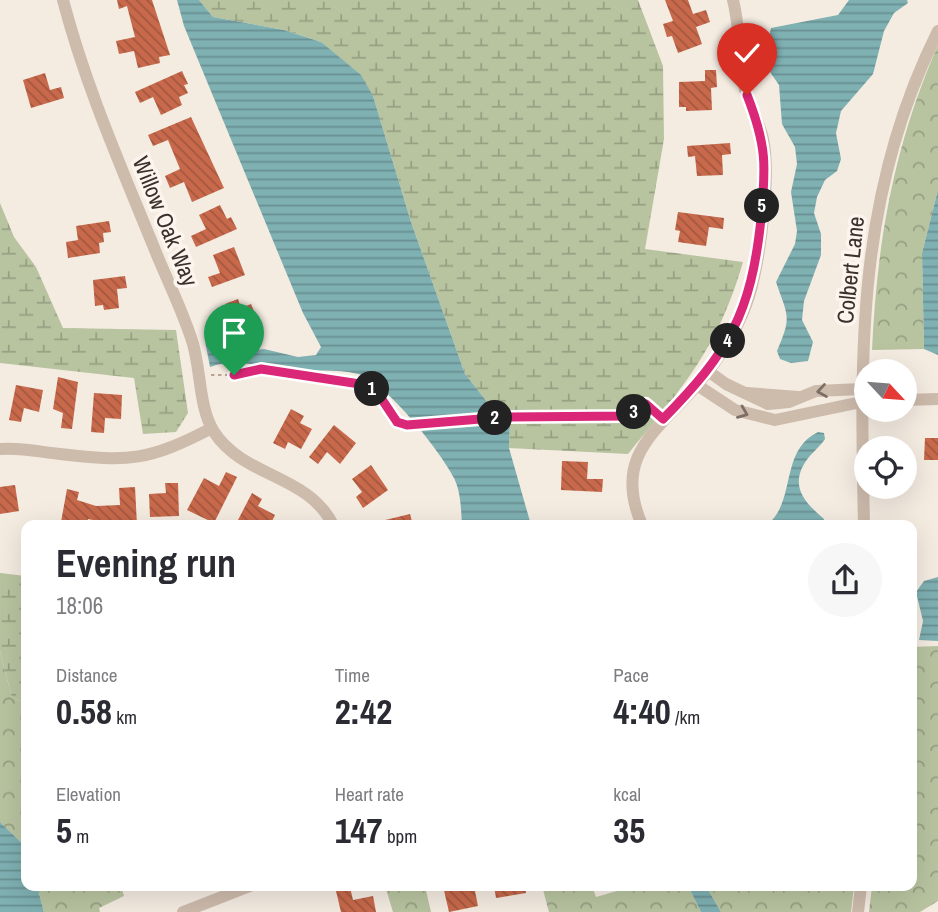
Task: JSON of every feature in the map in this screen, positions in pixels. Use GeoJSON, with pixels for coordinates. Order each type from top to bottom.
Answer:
{"type":"FeatureCollection","features":[{"type":"Feature","properties":{"kind":"street","name":"Willow Oak Way"},"geometry":{"type":"LineString","coordinates":[[63,0],[83,73],[193,344],[212,428],[230,450],[249,465],[275,474],[306,494],[320,506],[330,520]]}},
{"type":"Feature","properties":{"kind":"street"},"geometry":{"type":"LineString","coordinates":[[640,520],[633,505],[634,465],[641,445],[708,371],[730,337],[750,290],[765,172],[761,130],[744,87],[740,36],[733,0]]}},
{"type":"Feature","properties":{"kind":"street","name":"Colbert Lane"},"geometry":{"type":"LineString","coordinates":[[865,359],[866,293],[880,191],[904,109],[938,31]]}},
{"type":"Feature","properties":{"kind":"street"},"geometry":{"type":"LineString","coordinates":[[708,371],[746,393],[798,397],[816,391],[846,389],[854,393]]}},
{"type":"Feature","properties":{"kind":"street"},"geometry":{"type":"LineString","coordinates":[[697,385],[735,410],[756,418],[775,420],[854,401]]}},
{"type":"Feature","properties":{"kind":"street"},"geometry":{"type":"LineString","coordinates":[[917,400],[938,399]]}},
{"type":"Feature","properties":{"kind":"street","name":"Colbert Lane"},"geometry":{"type":"LineString","coordinates":[[864,422],[864,520]]}},
{"type":"Feature","properties":{"kind":"street"},"geometry":{"type":"LineString","coordinates":[[0,449],[114,460],[138,458],[165,452],[212,428]]}},
{"type":"Feature","properties":{"kind":"street"},"geometry":{"type":"LineString","coordinates":[[183,912],[237,891]]}},
{"type":"Feature","properties":{"kind":"street"},"geometry":{"type":"LineString","coordinates":[[858,912],[861,891]]}},
{"type":"Feature","properties":{"kind":"path"},"geometry":{"type":"LineString","coordinates":[[200,374],[234,375],[261,369],[360,384],[379,395],[397,422],[407,425],[505,417],[628,416],[646,404],[663,419]]}},
{"type":"Feature","properties":{"kind":"green space"},"geometry":{"type":"Polygon","coordinates":[[[199,0],[638,0],[663,66],[664,139],[645,249],[743,262],[722,319],[697,365],[628,454],[509,448],[510,421],[496,413],[465,374],[411,222],[373,96],[321,42],[284,30],[213,17],[199,0]]]}},
{"type":"Feature","properties":{"kind":"green space"},"geometry":{"type":"Polygon","coordinates":[[[938,45],[938,190],[922,253],[924,349],[872,350],[878,270],[890,194],[910,120],[938,45]]]}},
{"type":"Feature","properties":{"kind":"green space"},"geometry":{"type":"Polygon","coordinates":[[[0,203],[14,237],[36,267],[63,328],[176,330],[188,413],[176,432],[143,434],[134,378],[0,363],[0,203]]]}},
{"type":"Feature","properties":{"kind":"green space"},"geometry":{"type":"Polygon","coordinates":[[[0,573],[21,575],[21,701],[12,698],[0,651],[0,573]]]}},
{"type":"Feature","properties":{"kind":"green space"},"geometry":{"type":"Polygon","coordinates":[[[938,646],[938,901],[920,912],[869,912],[871,891],[917,891],[917,647],[938,646]]]}},
{"type":"Feature","properties":{"kind":"green space"},"geometry":{"type":"Polygon","coordinates":[[[0,651],[12,698],[21,701],[21,842],[0,822],[0,651]]]}},
{"type":"Feature","properties":{"kind":"green space"},"geometry":{"type":"Polygon","coordinates":[[[38,891],[122,891],[124,896],[99,908],[100,912],[44,912],[38,891]]]}},
{"type":"Feature","properties":{"kind":"green space"},"geometry":{"type":"Polygon","coordinates":[[[387,891],[426,891],[431,912],[393,912],[387,891]]]}},
{"type":"Feature","properties":{"kind":"green space"},"geometry":{"type":"Polygon","coordinates":[[[543,891],[594,891],[596,897],[617,891],[690,891],[701,912],[549,912],[543,891]]]}},
{"type":"Feature","properties":{"kind":"green space"},"geometry":{"type":"Polygon","coordinates":[[[709,891],[853,891],[851,912],[721,912],[709,891]]]}},
{"type":"Feature","properties":{"kind":"water"},"geometry":{"type":"Polygon","coordinates":[[[177,0],[199,0],[213,17],[284,30],[321,42],[361,75],[373,96],[411,222],[465,374],[496,413],[510,421],[509,448],[530,520],[462,520],[458,489],[447,466],[397,403],[369,379],[350,372],[289,370],[240,363],[210,367],[205,341],[237,353],[264,349],[298,357],[316,355],[321,347],[303,313],[184,26],[177,0]]]}},
{"type":"Feature","properties":{"kind":"water"},"geometry":{"type":"Polygon","coordinates":[[[849,0],[907,0],[908,3],[894,13],[884,31],[873,74],[841,111],[836,133],[841,159],[837,171],[825,180],[817,197],[814,213],[821,234],[821,255],[804,301],[802,320],[813,342],[808,361],[791,363],[780,359],[777,351],[787,316],[776,282],[795,244],[797,231],[791,192],[797,164],[795,147],[782,124],[779,85],[770,72],[765,54],[771,28],[838,15],[849,0]]]}},
{"type":"Feature","properties":{"kind":"water"},"geometry":{"type":"Polygon","coordinates":[[[938,190],[938,355],[924,349],[922,253],[938,190]]]}},
{"type":"Feature","properties":{"kind":"water"},"geometry":{"type":"Polygon","coordinates":[[[818,432],[824,433],[825,439],[806,461],[799,478],[799,486],[805,500],[824,520],[772,520],[782,503],[798,451],[806,440],[818,432]]]}},
{"type":"Feature","properties":{"kind":"water"},"geometry":{"type":"Polygon","coordinates":[[[938,577],[938,641],[919,640],[923,621],[917,591],[924,581],[938,577]]]}},
{"type":"Feature","properties":{"kind":"water"},"geometry":{"type":"Polygon","coordinates":[[[0,822],[21,842],[21,891],[38,891],[44,912],[0,912],[0,822]]]}},
{"type":"Feature","properties":{"kind":"water"},"geometry":{"type":"Polygon","coordinates":[[[690,891],[709,891],[721,912],[701,912],[690,891]]]}},
{"type":"Feature","properties":{"kind":"building"},"geometry":{"type":"Polygon","coordinates":[[[117,0],[152,0],[170,55],[159,57],[160,63],[138,68],[134,51],[119,54],[116,41],[135,37],[127,6],[119,9],[117,0]]]}},
{"type":"Feature","properties":{"kind":"building"},"geometry":{"type":"Polygon","coordinates":[[[665,0],[688,0],[693,14],[706,10],[710,22],[696,27],[702,44],[678,53],[672,36],[667,37],[663,24],[673,21],[665,0]]]}},
{"type":"Feature","properties":{"kind":"building"},"geometry":{"type":"Polygon","coordinates":[[[705,70],[716,70],[717,87],[711,88],[712,110],[686,111],[686,107],[679,107],[679,82],[705,81],[705,70]]]}},
{"type":"Feature","properties":{"kind":"building"},"geometry":{"type":"Polygon","coordinates":[[[182,71],[188,84],[184,85],[188,93],[179,97],[182,105],[161,115],[153,97],[140,103],[135,92],[182,71]]]}},
{"type":"Feature","properties":{"kind":"building"},"geometry":{"type":"Polygon","coordinates":[[[45,73],[50,90],[61,87],[64,98],[31,108],[23,80],[45,73]]]}},
{"type":"Feature","properties":{"kind":"building"},"geometry":{"type":"Polygon","coordinates":[[[191,117],[224,188],[192,202],[184,182],[170,188],[165,176],[180,169],[168,140],[153,146],[148,135],[191,117]]]}},
{"type":"Feature","properties":{"kind":"building"},"geometry":{"type":"Polygon","coordinates":[[[730,143],[731,154],[722,155],[723,175],[697,176],[695,156],[688,157],[687,146],[730,143]]]}},
{"type":"Feature","properties":{"kind":"building"},"geometry":{"type":"Polygon","coordinates":[[[220,205],[227,219],[231,217],[237,229],[196,247],[191,236],[206,229],[199,215],[220,205]]]}},
{"type":"Feature","properties":{"kind":"building"},"geometry":{"type":"Polygon","coordinates":[[[678,212],[724,218],[723,229],[709,227],[706,246],[678,242],[680,231],[675,230],[678,212]]]}},
{"type":"Feature","properties":{"kind":"building"},"geometry":{"type":"Polygon","coordinates":[[[109,221],[111,232],[103,233],[104,242],[99,243],[100,253],[68,258],[66,242],[78,240],[76,226],[109,221]]]}},
{"type":"Feature","properties":{"kind":"building"},"geometry":{"type":"Polygon","coordinates":[[[234,247],[245,275],[212,287],[208,277],[220,273],[213,255],[234,247]]]}},
{"type":"Feature","properties":{"kind":"building"},"geometry":{"type":"Polygon","coordinates":[[[125,276],[127,288],[117,289],[119,308],[104,310],[103,305],[95,306],[93,280],[125,276]]]}},
{"type":"Feature","properties":{"kind":"building"},"geometry":{"type":"Polygon","coordinates":[[[238,299],[241,308],[251,304],[260,326],[238,335],[225,304],[238,299]]]}},
{"type":"Feature","properties":{"kind":"building"},"geometry":{"type":"Polygon","coordinates":[[[58,377],[78,382],[72,429],[61,428],[63,413],[53,409],[58,377]]]}},
{"type":"Feature","properties":{"kind":"building"},"geometry":{"type":"Polygon","coordinates":[[[16,385],[43,390],[39,412],[24,408],[21,422],[9,420],[16,385]]]}},
{"type":"Feature","properties":{"kind":"building"},"geometry":{"type":"Polygon","coordinates":[[[94,393],[122,395],[121,419],[105,418],[104,433],[91,432],[94,393]]]}},
{"type":"Feature","properties":{"kind":"building"},"geometry":{"type":"Polygon","coordinates":[[[291,409],[304,416],[300,423],[312,429],[301,449],[288,442],[285,449],[273,443],[291,409]]]}},
{"type":"Feature","properties":{"kind":"building"},"geometry":{"type":"Polygon","coordinates":[[[334,425],[356,443],[340,464],[327,452],[318,464],[309,457],[334,425]]]}},
{"type":"Feature","properties":{"kind":"building"},"geometry":{"type":"Polygon","coordinates":[[[925,438],[938,438],[938,460],[924,460],[925,438]]]}},
{"type":"Feature","properties":{"kind":"building"},"geometry":{"type":"Polygon","coordinates":[[[562,461],[588,462],[587,479],[603,479],[602,492],[561,490],[562,461]]]}},
{"type":"Feature","properties":{"kind":"building"},"geometry":{"type":"Polygon","coordinates":[[[371,465],[388,490],[363,508],[356,497],[362,492],[352,479],[371,465]]]}},
{"type":"Feature","properties":{"kind":"building"},"geometry":{"type":"Polygon","coordinates":[[[226,472],[237,477],[216,520],[208,520],[187,510],[204,478],[219,486],[226,472]]]}},
{"type":"Feature","properties":{"kind":"building"},"geometry":{"type":"Polygon","coordinates":[[[165,483],[178,483],[179,516],[150,517],[149,494],[166,493],[165,483]]]}},
{"type":"Feature","properties":{"kind":"building"},"geometry":{"type":"Polygon","coordinates":[[[15,485],[19,511],[0,514],[0,487],[15,485]]]}},
{"type":"Feature","properties":{"kind":"building"},"geometry":{"type":"Polygon","coordinates":[[[135,487],[137,520],[61,520],[67,489],[79,492],[77,500],[96,506],[120,505],[119,488],[135,487]]]}},
{"type":"Feature","properties":{"kind":"building"},"geometry":{"type":"Polygon","coordinates":[[[252,493],[262,499],[258,506],[275,515],[272,520],[238,520],[252,493]]]}},
{"type":"Feature","properties":{"kind":"building"},"geometry":{"type":"Polygon","coordinates":[[[410,514],[412,520],[385,520],[410,514]]]}},
{"type":"Feature","properties":{"kind":"building"},"geometry":{"type":"Polygon","coordinates":[[[336,891],[351,891],[353,900],[373,896],[376,912],[341,912],[336,891]]]}},
{"type":"Feature","properties":{"kind":"building"},"geometry":{"type":"Polygon","coordinates":[[[444,891],[475,891],[478,906],[449,912],[444,891]]]}},
{"type":"Feature","properties":{"kind":"building"},"geometry":{"type":"Polygon","coordinates":[[[495,891],[526,891],[526,893],[496,898],[495,891]]]}},
{"type":"Feature","properties":{"kind":"route"},"geometry":{"type":"LineString","coordinates":[[234,375],[261,369],[360,384],[379,395],[397,422],[407,425],[505,417],[628,416],[646,404],[663,419],[697,385],[722,352],[739,321],[750,290],[757,257],[766,164],[761,130],[747,95]]}}]}
